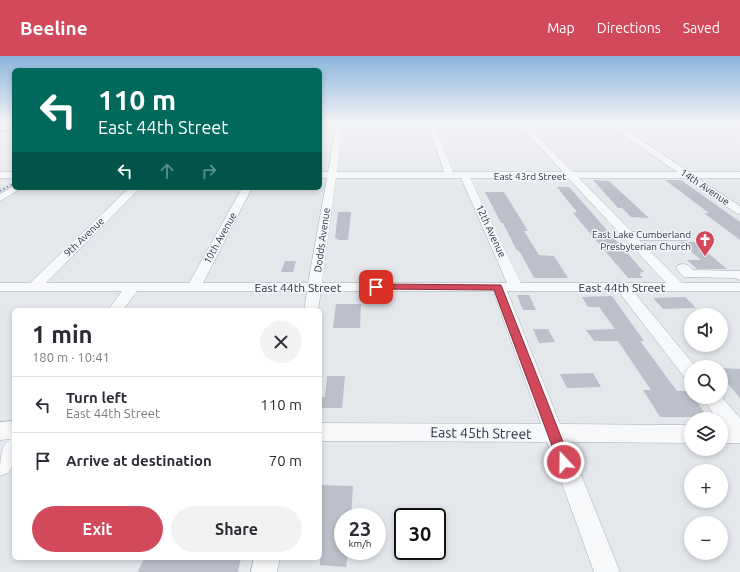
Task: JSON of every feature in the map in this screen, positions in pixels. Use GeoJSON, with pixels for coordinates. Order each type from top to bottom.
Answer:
{"type":"FeatureCollection","features":[{"type":"Feature","properties":{"kind":"street","name":"Dodds Avenue"},"geometry":{"type":"LineString","coordinates":[[310,308],[315,287],[326,175],[334,147]]}},
{"type":"Feature","properties":{"kind":"street"},"geometry":{"type":"LineString","coordinates":[[439,147],[448,175]]}},
{"type":"Feature","properties":{"kind":"street"},"geometry":{"type":"LineString","coordinates":[[545,147],[678,287]]}},
{"type":"Feature","properties":{"kind":"street","name":"14th Avenue"},"geometry":{"type":"LineString","coordinates":[[647,147],[740,210]]}},
{"type":"Feature","properties":{"kind":"street"},"geometry":{"type":"LineString","coordinates":[[0,175],[12,175]]}},
{"type":"Feature","properties":{"kind":"street","name":"East 43rd Street"},"geometry":{"type":"LineString","coordinates":[[326,175],[740,175]]}},
{"type":"Feature","properties":{"kind":"street","name":"12th Avenue"},"geometry":{"type":"LineString","coordinates":[[465,176],[507,287],[554,434],[607,572]]}},
{"type":"Feature","properties":{"kind":"street"},"geometry":{"type":"LineString","coordinates":[[0,198],[14,190]]}},
{"type":"Feature","properties":{"kind":"street","name":"9th Avenue"},"geometry":{"type":"LineString","coordinates":[[34,287],[133,190]]}},
{"type":"Feature","properties":{"kind":"street","name":"10th Avenue"},"geometry":{"type":"LineString","coordinates":[[193,288],[246,190]]}},
{"type":"Feature","properties":{"kind":"street"},"geometry":{"type":"LineString","coordinates":[[630,236],[687,236]]}},
{"type":"Feature","properties":{"kind":"street"},"geometry":{"type":"LineString","coordinates":[[639,245],[670,245]]}},
{"type":"Feature","properties":{"kind":"street"},"geometry":{"type":"LineString","coordinates":[[683,268],[689,274],[737,274],[740,276]]}},
{"type":"Feature","properties":{"kind":"street","name":"East 44th Street"},"geometry":{"type":"LineString","coordinates":[[0,286],[193,288],[740,287]]}},
{"type":"Feature","properties":{"kind":"street"},"geometry":{"type":"LineString","coordinates":[[117,308],[133,287]]}},
{"type":"Feature","properties":{"kind":"street"},"geometry":{"type":"LineString","coordinates":[[622,287],[684,364]]}},
{"type":"Feature","properties":{"kind":"street"},"geometry":{"type":"LineString","coordinates":[[716,404],[740,434]]}},
{"type":"Feature","properties":{"kind":"street"},"geometry":{"type":"LineString","coordinates":[[0,430],[12,430]]}},
{"type":"Feature","properties":{"kind":"street","name":"East 45th Street"},"geometry":{"type":"LineString","coordinates":[[322,432],[684,434]]}},
{"type":"Feature","properties":{"kind":"street"},"geometry":{"type":"LineString","coordinates":[[728,434],[740,434]]}},
{"type":"Feature","properties":{"kind":"street"},"geometry":{"type":"LineString","coordinates":[[0,466],[12,450]]}},
{"type":"Feature","properties":{"kind":"street"},"geometry":{"type":"LineString","coordinates":[[264,572],[267,560]]}},
{"type":"Feature","properties":{"kind":"building"},"geometry":{"type":"Polygon","coordinates":[[[593,180],[609,181],[649,218],[631,217],[622,208],[618,208],[593,180]]]}},
{"type":"Feature","properties":{"kind":"building"},"geometry":{"type":"Polygon","coordinates":[[[665,180],[681,180],[740,222],[740,240],[704,213],[709,213],[665,180]]]}},
{"type":"Feature","properties":{"kind":"building"},"geometry":{"type":"Polygon","coordinates":[[[557,187],[569,187],[644,272],[640,272],[642,274],[639,274],[643,278],[628,278],[573,213],[577,212],[557,187]]]}},
{"type":"Feature","properties":{"kind":"building"},"geometry":{"type":"Polygon","coordinates":[[[485,192],[504,192],[528,231],[524,231],[539,255],[554,256],[568,278],[534,278],[520,252],[516,249],[503,223],[501,223],[485,192]]]}},
{"type":"Feature","properties":{"kind":"building"},"geometry":{"type":"Polygon","coordinates":[[[338,212],[351,212],[348,240],[338,240],[335,238],[338,212]]]}},
{"type":"Feature","properties":{"kind":"building","name":"East Lake Cumberland Presbyterian Church"},"geometry":{"type":"Polygon","coordinates":[[[680,242],[695,242],[727,269],[697,269],[687,260],[701,260],[680,242]]]}},
{"type":"Feature","properties":{"kind":"building"},"geometry":{"type":"Polygon","coordinates":[[[285,261],[296,261],[293,272],[281,272],[285,261]]]}},
{"type":"Feature","properties":{"kind":"building"},"geometry":{"type":"Polygon","coordinates":[[[517,295],[529,295],[536,310],[523,310],[517,295]]]}},
{"type":"Feature","properties":{"kind":"building"},"geometry":{"type":"Polygon","coordinates":[[[612,296],[644,341],[640,341],[677,391],[684,391],[684,404],[698,404],[704,412],[684,412],[684,417],[660,417],[643,390],[651,390],[618,341],[594,341],[586,330],[615,329],[599,307],[588,307],[582,297],[612,296]]]}},
{"type":"Feature","properties":{"kind":"building"},"geometry":{"type":"Polygon","coordinates":[[[685,297],[696,308],[663,309],[653,298],[685,297]]]}},
{"type":"Feature","properties":{"kind":"building"},"geometry":{"type":"Polygon","coordinates":[[[336,304],[361,304],[360,328],[333,328],[336,304]]]}},
{"type":"Feature","properties":{"kind":"building"},"geometry":{"type":"Polygon","coordinates":[[[533,329],[548,329],[555,342],[539,343],[533,329]]]}},
{"type":"Feature","properties":{"kind":"building"},"geometry":{"type":"Polygon","coordinates":[[[728,368],[740,369],[740,398],[728,384],[728,368]]]}},
{"type":"Feature","properties":{"kind":"building"},"geometry":{"type":"Polygon","coordinates":[[[593,373],[601,387],[567,388],[560,374],[593,373]]]}},
{"type":"Feature","properties":{"kind":"building"},"geometry":{"type":"Polygon","coordinates":[[[327,376],[345,376],[342,408],[322,408],[322,397],[325,397],[327,376]]]}},
{"type":"Feature","properties":{"kind":"building"},"geometry":{"type":"Polygon","coordinates":[[[322,485],[353,486],[352,508],[334,508],[334,560],[347,560],[346,567],[320,565],[320,560],[322,560],[322,485]]]}},
{"type":"Feature","properties":{"kind":"building"},"geometry":{"type":"Polygon","coordinates":[[[143,560],[241,560],[238,572],[138,572],[143,560]]]}},
{"type":"Feature","properties":{"kind":"railway"},"geometry":{"type":"LineString","coordinates":[[0,191],[12,184]]}},
{"type":"Feature","properties":{"kind":"place","name":"East Lake Cumberland Presbyterian Church"},"geometry":{"type":"Point","coordinates":[705,257]}},
{"type":"Feature","properties":{"kind":"route"},"geometry":{"type":"LineString","coordinates":[[376,287],[498,287],[564,462]]}}]}
